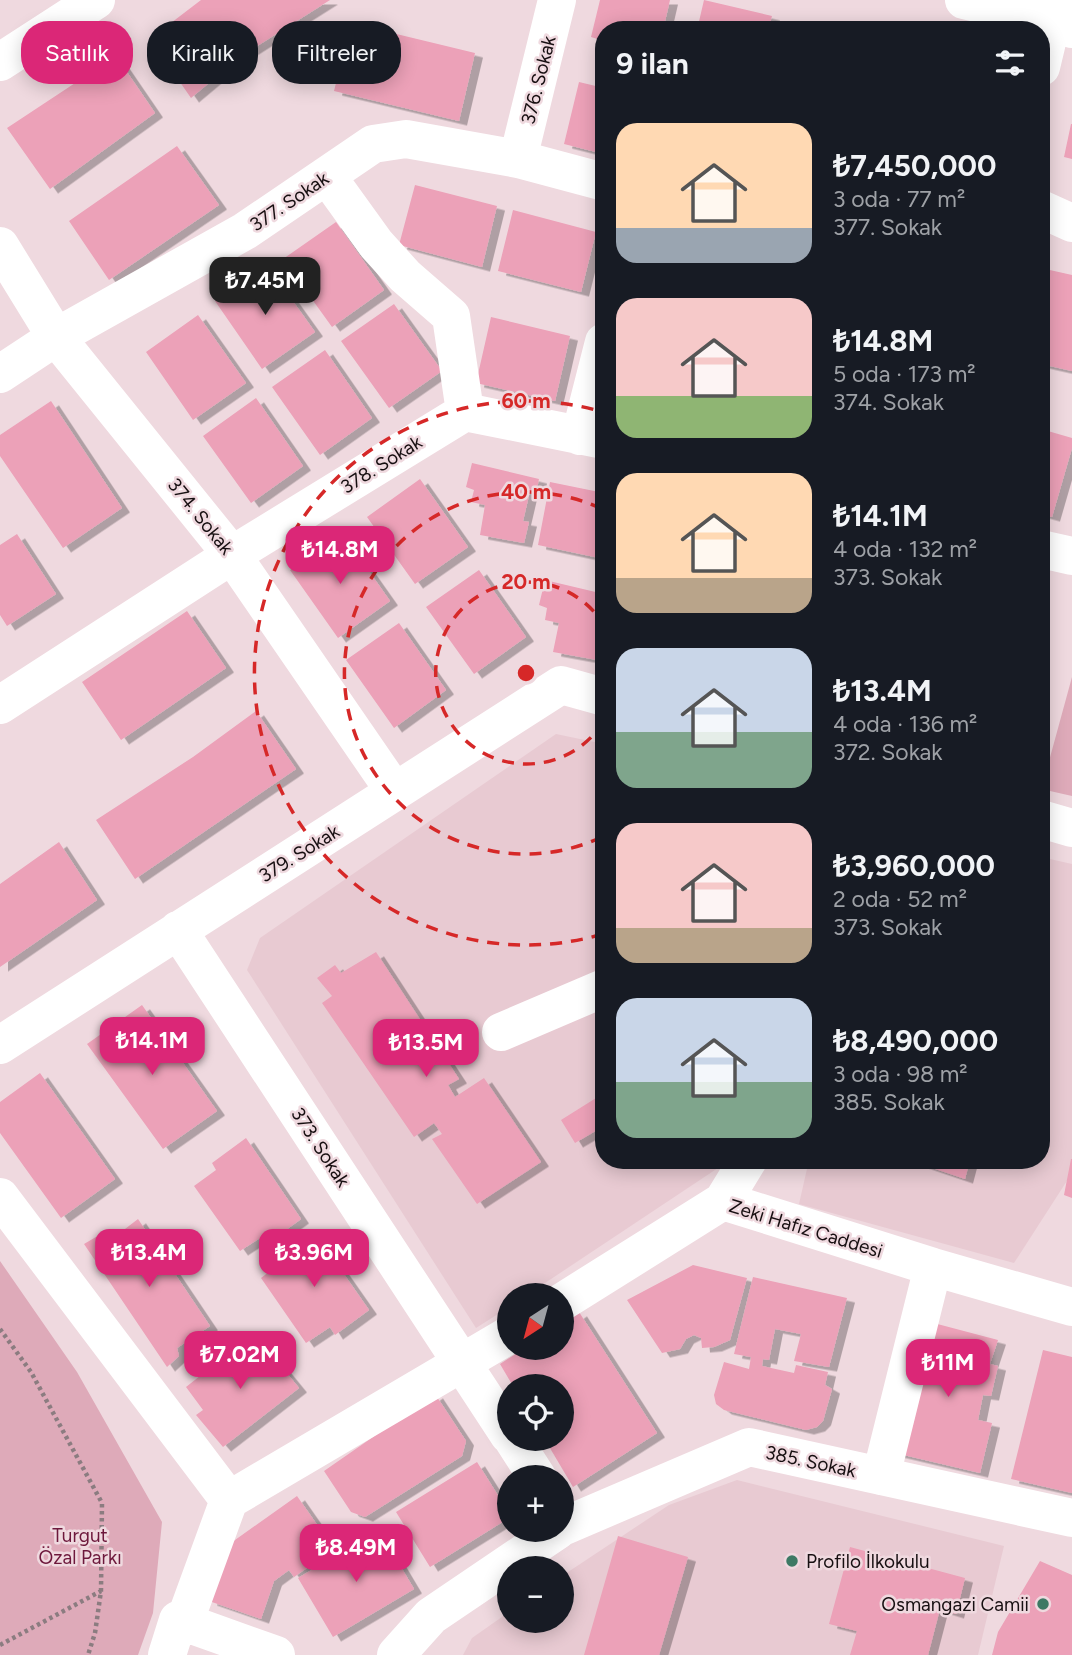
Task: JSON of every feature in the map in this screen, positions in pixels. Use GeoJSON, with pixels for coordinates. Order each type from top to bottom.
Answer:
{"type":"FeatureCollection","features":[{"type":"Feature","properties":{"kind":"street"},"geometry":{"type":"LineString","coordinates":[[0,62],[96,0]]}},
{"type":"Feature","properties":{"kind":"street","name":"376. Sokak"},"geometry":{"type":"LineString","coordinates":[[518,159],[557,0]]}},
{"type":"Feature","properties":{"kind":"street"},"geometry":{"type":"LineString","coordinates":[[964,0],[1060,17],[1050,43]]}},
{"type":"Feature","properties":{"kind":"street","name":"377. Sokak"},"geometry":{"type":"LineString","coordinates":[[0,374],[56,337],[245,231],[373,145],[406,139],[518,159],[595,180]]}},
{"type":"Feature","properties":{"kind":"street"},"geometry":{"type":"LineString","coordinates":[[327,176],[376,244],[405,276],[451,316],[465,412],[592,438],[595,414]]}},
{"type":"Feature","properties":{"kind":"street"},"geometry":{"type":"LineString","coordinates":[[1050,213],[1072,223]]}},
{"type":"Feature","properties":{"kind":"street","name":"374. Sokak"},"geometry":{"type":"LineString","coordinates":[[0,246],[56,337],[232,555],[395,792]]}},
{"type":"Feature","properties":{"kind":"street","name":"378. Sokak"},"geometry":{"type":"LineString","coordinates":[[0,705],[232,555],[465,412]]}},
{"type":"Feature","properties":{"kind":"street"},"geometry":{"type":"LineString","coordinates":[[1050,551],[1072,556]]}},
{"type":"Feature","properties":{"kind":"street","name":"379. Sokak"},"geometry":{"type":"LineString","coordinates":[[0,1045],[561,685],[595,694]]}},
{"type":"Feature","properties":{"kind":"street"},"geometry":{"type":"LineString","coordinates":[[1050,822],[1072,828]]}},
{"type":"Feature","properties":{"kind":"street","name":"373. Sokak"},"geometry":{"type":"LineString","coordinates":[[178,929],[497,1417]]}},
{"type":"Feature","properties":{"kind":"street"},"geometry":{"type":"LineString","coordinates":[[501,1032],[595,992]]}},
{"type":"Feature","properties":{"kind":"street"},"geometry":{"type":"LineString","coordinates":[[723,1201],[743,1169]]}},
{"type":"Feature","properties":{"kind":"street"},"geometry":{"type":"LineString","coordinates":[[0,1197],[229,1500]]}},
{"type":"Feature","properties":{"kind":"street","name":"Zeki Hafız Caddesi"},"geometry":{"type":"LineString","coordinates":[[574,1294],[723,1201],[933,1267],[1072,1307]]}},
{"type":"Feature","properties":{"kind":"street"},"geometry":{"type":"LineString","coordinates":[[880,1476],[933,1267]]}},
{"type":"Feature","properties":{"kind":"street"},"geometry":{"type":"LineString","coordinates":[[276,1655],[173,1637],[187,1615],[229,1500],[497,1343]]}},
{"type":"Feature","properties":{"kind":"street","name":"385. Sokak"},"geometry":{"type":"LineString","coordinates":[[574,1519],[749,1447],[1072,1517]]}},
{"type":"Feature","properties":{"kind":"street","name":"385. Sokak"},"geometry":{"type":"LineString","coordinates":[[396,1655],[431,1616],[536,1542]]}},
{"type":"Feature","properties":{"kind":"path"},"geometry":{"type":"LineString","coordinates":[[0,1329],[31,1372],[102,1503],[101,1591],[95,1633],[88,1655]]}},
{"type":"Feature","properties":{"kind":"path"},"geometry":{"type":"LineString","coordinates":[[0,1645],[101,1591]]}},
{"type":"Feature","properties":{"kind":"shaded area"},"geometry":{"type":"Polygon","coordinates":[[[556,734],[595,742],[595,1169],[716,1169],[545,1283],[497,1283],[497,1315],[476,1328],[247,970],[260,938],[556,734]]]}},
{"type":"Feature","properties":{"kind":"shaded area"},"geometry":{"type":"Polygon","coordinates":[[[1050,859],[1072,864],[1072,1173],[1014,1263],[799,1204],[807,1169],[1050,1169],[1050,859]]]}},
{"type":"Feature","properties":{"kind":"shaded area","name":"Profilo İlkokulu"},"geometry":{"type":"Polygon","coordinates":[[[737,1480],[1004,1546],[978,1655],[463,1655],[472,1638],[497,1620],[497,1633],[574,1633],[574,1568],[669,1505],[737,1480]]]}},
{"type":"Feature","properties":{"kind":"green space"},"geometry":{"type":"Polygon","coordinates":[[[1072,677],[1072,796],[1050,791],[1050,757],[1072,677]]]}},
{"type":"Feature","properties":{"kind":"green space","name":"Turgut Özal Parkı"},"geometry":{"type":"Polygon","coordinates":[[[0,1261],[77,1372],[162,1522],[153,1613],[138,1655],[0,1655],[0,1261]]]}},
{"type":"Feature","properties":{"kind":"building"},"geometry":{"type":"Polygon","coordinates":[[[201,0],[330,0],[297,21],[272,21],[272,37],[258,46],[258,21],[174,21],[201,0]]]}},
{"type":"Feature","properties":{"kind":"building"},"geometry":{"type":"Polygon","coordinates":[[[600,0],[670,0],[665,21],[595,21],[595,38],[591,37],[600,0]]]}},
{"type":"Feature","properties":{"kind":"building"},"geometry":{"type":"Polygon","coordinates":[[[704,0],[772,16],[771,21],[699,21],[704,0]]]}},
{"type":"Feature","properties":{"kind":"building"},"geometry":{"type":"Polygon","coordinates":[[[401,35],[475,53],[459,121],[334,91],[336,84],[401,84],[401,35]]]}},
{"type":"Feature","properties":{"kind":"building"},"geometry":{"type":"Polygon","coordinates":[[[133,81],[155,113],[50,189],[7,128],[74,84],[133,84],[133,81]]]}},
{"type":"Feature","properties":{"kind":"building"},"geometry":{"type":"Polygon","coordinates":[[[579,82],[595,86],[595,152],[564,144],[579,82]]]}},
{"type":"Feature","properties":{"kind":"building"},"geometry":{"type":"Polygon","coordinates":[[[181,84],[208,84],[191,98],[181,84]]]}},
{"type":"Feature","properties":{"kind":"building"},"geometry":{"type":"Polygon","coordinates":[[[1072,124],[1072,159],[1064,157],[1072,124]]]}},
{"type":"Feature","properties":{"kind":"building"},"geometry":{"type":"Polygon","coordinates":[[[177,146],[219,205],[109,280],[69,221],[177,146]]]}},
{"type":"Feature","properties":{"kind":"building"},"geometry":{"type":"Polygon","coordinates":[[[415,185],[497,206],[482,267],[399,245],[415,185]]]}},
{"type":"Feature","properties":{"kind":"building"},"geometry":{"type":"Polygon","coordinates":[[[513,210],[595,232],[581,292],[498,271],[513,210]]]}},
{"type":"Feature","properties":{"kind":"building"},"geometry":{"type":"Polygon","coordinates":[[[336,222],[384,290],[332,327],[283,259],[336,222]]]}},
{"type":"Feature","properties":{"kind":"building"},"geometry":{"type":"Polygon","coordinates":[[[267,265],[315,332],[262,369],[215,301],[267,265]]]}},
{"type":"Feature","properties":{"kind":"building"},"geometry":{"type":"Polygon","coordinates":[[[1050,270],[1072,275],[1072,371],[1050,366],[1050,270]]]}},
{"type":"Feature","properties":{"kind":"building"},"geometry":{"type":"Polygon","coordinates":[[[394,304],[442,371],[389,408],[341,341],[394,304]]]}},
{"type":"Feature","properties":{"kind":"building"},"geometry":{"type":"Polygon","coordinates":[[[198,315],[246,383],[193,420],[146,352],[198,315]]]}},
{"type":"Feature","properties":{"kind":"building"},"geometry":{"type":"Polygon","coordinates":[[[491,317],[570,336],[555,401],[476,383],[491,317]]]}},
{"type":"Feature","properties":{"kind":"building"},"geometry":{"type":"Polygon","coordinates":[[[325,350],[372,418],[320,455],[272,387],[325,350]]]}},
{"type":"Feature","properties":{"kind":"building"},"geometry":{"type":"Polygon","coordinates":[[[256,398],[303,466],[251,503],[203,436],[256,398]]]}},
{"type":"Feature","properties":{"kind":"building"},"geometry":{"type":"Polygon","coordinates":[[[51,401],[122,508],[63,548],[0,456],[0,435],[51,401]]]}},
{"type":"Feature","properties":{"kind":"building"},"geometry":{"type":"Polygon","coordinates":[[[1050,432],[1072,438],[1072,448],[1052,517],[1050,432]]]}},
{"type":"Feature","properties":{"kind":"building"},"geometry":{"type":"Polygon","coordinates":[[[472,463],[539,479],[536,493],[530,491],[523,521],[529,522],[524,543],[480,535],[485,505],[471,502],[474,490],[466,487],[472,463]]]}},
{"type":"Feature","properties":{"kind":"building"},"geometry":{"type":"Polygon","coordinates":[[[420,479],[468,547],[415,584],[367,517],[420,479]]]}},
{"type":"Feature","properties":{"kind":"building"},"geometry":{"type":"Polygon","coordinates":[[[550,482],[595,491],[595,557],[538,545],[550,482]]]}},
{"type":"Feature","properties":{"kind":"building"},"geometry":{"type":"Polygon","coordinates":[[[342,533],[390,601],[338,638],[290,570],[342,533]]]}},
{"type":"Feature","properties":{"kind":"building"},"geometry":{"type":"Polygon","coordinates":[[[17,534],[56,594],[7,626],[0,615],[0,545],[17,534]]]}},
{"type":"Feature","properties":{"kind":"building"},"geometry":{"type":"Polygon","coordinates":[[[479,570],[526,637],[474,674],[426,607],[479,570]]]}},
{"type":"Feature","properties":{"kind":"building"},"geometry":{"type":"Polygon","coordinates":[[[545,580],[595,592],[595,660],[553,652],[559,623],[545,620],[547,608],[539,605],[545,580]]]}},
{"type":"Feature","properties":{"kind":"building"},"geometry":{"type":"Polygon","coordinates":[[[187,611],[226,668],[121,740],[82,682],[187,611]]]}},
{"type":"Feature","properties":{"kind":"building"},"geometry":{"type":"Polygon","coordinates":[[[399,623],[446,690],[394,728],[346,660],[399,623]]]}},
{"type":"Feature","properties":{"kind":"building"},"geometry":{"type":"Polygon","coordinates":[[[256,711],[296,769],[135,879],[96,820],[193,757],[256,711]]]}},
{"type":"Feature","properties":{"kind":"building"},"geometry":{"type":"Polygon","coordinates":[[[59,842],[97,900],[0,967],[0,884],[59,842]]]}},
{"type":"Feature","properties":{"kind":"building"},"geometry":{"type":"Polygon","coordinates":[[[376,952],[459,1079],[448,1085],[455,1097],[484,1078],[541,1162],[477,1204],[432,1139],[442,1134],[434,1123],[414,1137],[322,1003],[332,996],[317,978],[335,965],[341,973],[376,952]]]}},
{"type":"Feature","properties":{"kind":"building"},"geometry":{"type":"Polygon","coordinates":[[[142,1005],[217,1111],[163,1149],[87,1044],[142,1005]]]}},
{"type":"Feature","properties":{"kind":"building"},"geometry":{"type":"Polygon","coordinates":[[[40,1073],[115,1179],[61,1218],[0,1133],[0,1102],[40,1073]]]}},
{"type":"Feature","properties":{"kind":"building"},"geometry":{"type":"Polygon","coordinates":[[[595,1099],[595,1131],[575,1143],[561,1120],[595,1099]]]}},
{"type":"Feature","properties":{"kind":"building"},"geometry":{"type":"Polygon","coordinates":[[[246,1138],[301,1219],[268,1243],[263,1236],[240,1251],[194,1186],[216,1170],[212,1163],[246,1138]]]}},
{"type":"Feature","properties":{"kind":"building"},"geometry":{"type":"Polygon","coordinates":[[[1072,1159],[1072,1198],[1064,1195],[1072,1159]]]}},
{"type":"Feature","properties":{"kind":"building"},"geometry":{"type":"Polygon","coordinates":[[[936,1169],[968,1169],[965,1179],[936,1169]]]}},
{"type":"Feature","properties":{"kind":"building"},"geometry":{"type":"Polygon","coordinates":[[[138,1219],[210,1326],[177,1348],[179,1356],[167,1367],[84,1244],[101,1234],[108,1242],[138,1219]]]}},
{"type":"Feature","properties":{"kind":"building"},"geometry":{"type":"Polygon","coordinates":[[[313,1230],[369,1310],[335,1335],[330,1327],[306,1343],[261,1278],[283,1261],[279,1255],[313,1230]]]}},
{"type":"Feature","properties":{"kind":"building"},"geometry":{"type":"Polygon","coordinates":[[[693,1265],[747,1278],[730,1340],[714,1347],[702,1348],[701,1338],[694,1335],[686,1339],[680,1349],[662,1353],[627,1300],[693,1265]]]}},
{"type":"Feature","properties":{"kind":"building"},"geometry":{"type":"Polygon","coordinates":[[[753,1277],[847,1298],[829,1367],[794,1361],[801,1334],[775,1329],[769,1360],[763,1359],[762,1366],[794,1373],[796,1365],[828,1372],[825,1385],[832,1389],[823,1421],[817,1427],[806,1430],[724,1410],[716,1404],[714,1395],[724,1362],[749,1369],[751,1357],[734,1354],[753,1277]]]}},
{"type":"Feature","properties":{"kind":"building"},"geometry":{"type":"Polygon","coordinates":[[[579,1312],[657,1433],[574,1486],[574,1465],[560,1465],[552,1451],[574,1451],[574,1374],[506,1374],[500,1364],[506,1360],[574,1360],[574,1316],[579,1312]]]}},
{"type":"Feature","properties":{"kind":"building"},"geometry":{"type":"Polygon","coordinates":[[[926,1321],[998,1340],[990,1364],[998,1366],[991,1396],[983,1395],[978,1420],[992,1423],[980,1473],[891,1452],[926,1321]]]}},
{"type":"Feature","properties":{"kind":"building"},"geometry":{"type":"Polygon","coordinates":[[[248,1338],[266,1360],[272,1355],[299,1388],[223,1447],[196,1415],[203,1410],[186,1387],[248,1338]]]}},
{"type":"Feature","properties":{"kind":"building"},"geometry":{"type":"Polygon","coordinates":[[[1043,1350],[1072,1357],[1072,1493],[1011,1479],[1043,1350]]]}},
{"type":"Feature","properties":{"kind":"building"},"geometry":{"type":"Polygon","coordinates":[[[435,1394],[466,1441],[462,1456],[365,1517],[351,1512],[324,1471],[435,1394]]]}},
{"type":"Feature","properties":{"kind":"building"},"geometry":{"type":"Polygon","coordinates":[[[477,1462],[497,1494],[497,1525],[430,1567],[396,1512],[477,1462]]]}},
{"type":"Feature","properties":{"kind":"building"},"geometry":{"type":"Polygon","coordinates":[[[297,1496],[334,1549],[294,1577],[289,1570],[274,1581],[261,1619],[209,1601],[228,1545],[297,1496]]]}},
{"type":"Feature","properties":{"kind":"building"},"geometry":{"type":"Polygon","coordinates":[[[379,1530],[414,1589],[333,1637],[298,1578],[379,1530]]]}},
{"type":"Feature","properties":{"kind":"building"},"geometry":{"type":"Polygon","coordinates":[[[618,1536],[688,1557],[659,1655],[584,1655],[618,1536]]]}},
{"type":"Feature","properties":{"kind":"building"},"geometry":{"type":"Polygon","coordinates":[[[850,1547],[965,1578],[956,1614],[940,1609],[928,1655],[850,1655],[857,1631],[829,1624],[850,1547]]]}},
{"type":"Feature","properties":{"kind":"building","name":"Osmangazi Camii"},"geometry":{"type":"Polygon","coordinates":[[[1040,1561],[1072,1575],[1072,1655],[992,1655],[998,1632],[1040,1561]]]}},
{"type":"Feature","properties":{"kind":"place","name":"Profilo İlkokulu"},"geometry":{"type":"Point","coordinates":[792,1561]}},
{"type":"Feature","properties":{"kind":"place","name":"Osmangazi Camii"},"geometry":{"type":"Point","coordinates":[1043,1604]}}]}
